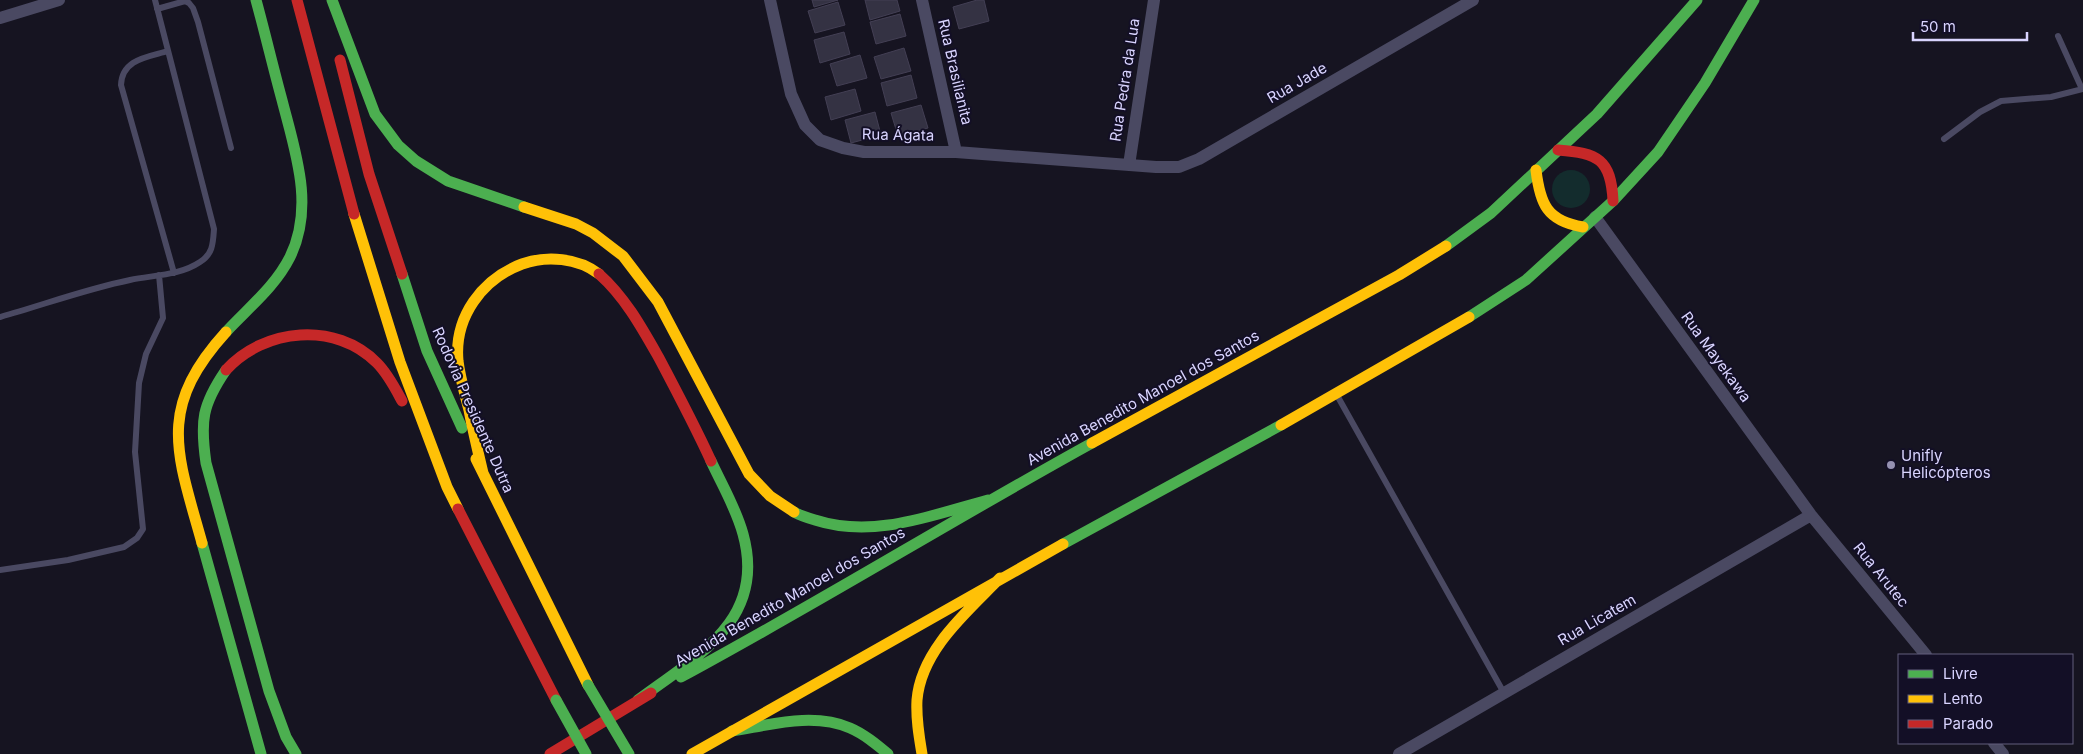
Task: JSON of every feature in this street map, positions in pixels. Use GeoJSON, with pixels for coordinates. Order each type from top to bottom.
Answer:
{"type":"FeatureCollection","features":[{"type":"Feature","properties":{"kind":"main road"},"geometry":{"type":"LineString","coordinates":[[256,0],[300,172],[303,200],[302,217],[293,250],[276,280],[210,347],[193,372],[182,401],[177,432],[181,467],[261,754]]}},
{"type":"Feature","properties":{"kind":"main road"},"geometry":{"type":"LineString","coordinates":[[296,0],[344,182],[371,273],[400,362],[447,487]]}},
{"type":"Feature","properties":{"kind":"main road","name":"Rodovia Presidente Dutra"},"geometry":{"type":"LineString","coordinates":[[325,0],[369,174],[427,351],[483,473],[588,685],[629,754]]}},
{"type":"Feature","properties":{"kind":"main road"},"geometry":{"type":"LineString","coordinates":[[332,0],[375,114],[384,129],[406,154],[426,169],[448,180],[576,224],[608,244],[636,270],[658,302],[749,474],[770,496],[800,515],[830,525],[864,528],[886,527],[988,500]]}},
{"type":"Feature","properties":{"kind":"main road","name":"Avenida Benedito Manoel dos Santos"},"geometry":{"type":"LineString","coordinates":[[550,754],[638,700],[750,640],[988,500],[1399,275],[1443,248],[1491,213],[1597,114],[1697,0]]}},
{"type":"Feature","properties":{"kind":"main road"},"geometry":{"type":"LineString","coordinates":[[692,754],[1000,578],[1337,394],[1484,308],[1526,280],[1612,201],[1658,152],[1682,120],[1754,0]]}},
{"type":"Feature","properties":{"kind":"main road"},"geometry":{"type":"LineString","coordinates":[[1558,150],[1586,152],[1600,160],[1610,173],[1613,182],[1612,201]]}},
{"type":"Feature","properties":{"kind":"main road"},"geometry":{"type":"LineString","coordinates":[[1536,170],[1539,194],[1544,207],[1558,220],[1573,226],[1583,227]]}},
{"type":"Feature","properties":{"kind":"main road"},"geometry":{"type":"LineString","coordinates":[[483,473],[458,365],[459,337],[467,311],[482,289],[498,275],[516,266],[543,260],[557,260],[577,264],[596,272],[630,307],[685,405],[730,503],[745,542],[748,577],[740,608],[717,639],[638,700]]}},
{"type":"Feature","properties":{"kind":"main road"},"geometry":{"type":"LineString","coordinates":[[296,754],[286,737],[269,691],[206,463],[202,434],[203,418],[212,390],[220,377],[241,354],[267,340],[282,335],[310,333],[343,341],[362,350],[373,359],[391,380],[556,700],[586,754]]}},
{"type":"Feature","properties":{"kind":"main road"},"geometry":{"type":"LineString","coordinates":[[922,754],[918,738],[916,714],[923,672],[939,643],[1000,578]]}},
{"type":"Feature","properties":{"kind":"main road"},"geometry":{"type":"LineString","coordinates":[[732,731],[812,719],[829,720],[847,726],[872,739],[888,754]]}},
{"type":"Feature","properties":{"kind":"street"},"geometry":{"type":"LineString","coordinates":[[0,18],[58,0]]}},
{"type":"Feature","properties":{"kind":"street","name":"Rua Ágata"},"geometry":{"type":"LineString","coordinates":[[770,0],[791,94],[805,126],[820,140],[843,148],[864,152],[956,152],[1129,165]]}},
{"type":"Feature","properties":{"kind":"street","name":"Rua Brasilianita"},"geometry":{"type":"LineString","coordinates":[[922,0],[956,152]]}},
{"type":"Feature","properties":{"kind":"street","name":"Rua Pedra da Lua"},"geometry":{"type":"LineString","coordinates":[[1129,165],[1154,0]]}},
{"type":"Feature","properties":{"kind":"street","name":"Rua Jade"},"geometry":{"type":"LineString","coordinates":[[1129,165],[1179,167],[1199,159],[1473,0]]}},
{"type":"Feature","properties":{"kind":"street","name":"Rua Mayekawa"},"geometry":{"type":"LineString","coordinates":[[1595,217],[1812,515]]}},
{"type":"Feature","properties":{"kind":"street","name":"Rua Arutec"},"geometry":{"type":"LineString","coordinates":[[1812,515],[1925,654]]}},
{"type":"Feature","properties":{"kind":"street","name":"Rua Licatem"},"geometry":{"type":"LineString","coordinates":[[1400,754],[1812,515]]}},
{"type":"Feature","properties":{"kind":"street"},"geometry":{"type":"LineString","coordinates":[[1995,744],[2003,754]]}},
{"type":"Feature","properties":{"kind":"lane"},"geometry":{"type":"LineString","coordinates":[[0,317],[129,280],[174,273],[202,261],[213,248],[214,229],[155,0]]}},
{"type":"Feature","properties":{"kind":"lane"},"geometry":{"type":"LineString","coordinates":[[157,9],[185,1],[194,8],[232,148]]}},
{"type":"Feature","properties":{"kind":"lane"},"geometry":{"type":"LineString","coordinates":[[1944,139],[1980,112],[2001,101],[2050,96],[2083,89],[2058,36]]}},
{"type":"Feature","properties":{"kind":"lane"},"geometry":{"type":"LineString","coordinates":[[168,51],[135,61],[121,75],[121,85],[174,273]]}},
{"type":"Feature","properties":{"kind":"lane"},"geometry":{"type":"LineString","coordinates":[[0,570],[68,560],[124,547],[137,538],[143,529],[135,452],[139,383],[146,354],[163,318],[159,276]]}},
{"type":"Feature","properties":{"kind":"lane"},"geometry":{"type":"LineString","coordinates":[[1337,394],[1504,693]]}},
{"type":"Feature","properties":{"kind":"green space"},"geometry":{"type":"Polygon","coordinates":[[[1571,170],[1584,176],[1590,189],[1584,202],[1571,208],[1558,202],[1552,189],[1558,176],[1571,170]]]}},
{"type":"Feature","properties":{"kind":"building"},"geometry":{"type":"Polygon","coordinates":[[[812,0],[838,0],[814,7],[812,0]]]}},
{"type":"Feature","properties":{"kind":"building"},"geometry":{"type":"Polygon","coordinates":[[[865,0],[897,0],[900,11],[870,20],[865,0]]]}},
{"type":"Feature","properties":{"kind":"building"},"geometry":{"type":"Polygon","coordinates":[[[977,0],[984,0],[989,21],[959,29],[953,7],[977,0]]]}},
{"type":"Feature","properties":{"kind":"building"},"geometry":{"type":"Polygon","coordinates":[[[838,2],[845,25],[815,33],[808,11],[838,2]]]}},
{"type":"Feature","properties":{"kind":"building"},"geometry":{"type":"Polygon","coordinates":[[[900,14],[906,36],[876,44],[870,22],[900,14]]]}},
{"type":"Feature","properties":{"kind":"building"},"geometry":{"type":"Polygon","coordinates":[[[844,32],[850,54],[820,63],[814,40],[844,32]]]}},
{"type":"Feature","properties":{"kind":"building"},"geometry":{"type":"Polygon","coordinates":[[[904,48],[911,71],[881,79],[874,57],[904,48]]]}},
{"type":"Feature","properties":{"kind":"building"},"geometry":{"type":"Polygon","coordinates":[[[860,55],[867,78],[837,86],[830,64],[860,55]]]}},
{"type":"Feature","properties":{"kind":"building"},"geometry":{"type":"Polygon","coordinates":[[[911,75],[917,98],[887,106],[881,83],[911,75]]]}},
{"type":"Feature","properties":{"kind":"building"},"geometry":{"type":"Polygon","coordinates":[[[855,89],[861,111],[831,120],[825,97],[855,89]]]}},
{"type":"Feature","properties":{"kind":"building"},"geometry":{"type":"Polygon","coordinates":[[[921,105],[928,128],[898,136],[891,113],[921,105]]]}},
{"type":"Feature","properties":{"kind":"building"},"geometry":{"type":"Polygon","coordinates":[[[875,112],[881,135],[851,143],[845,120],[875,112]]]}},
{"type":"Feature","properties":{"kind":"traffic: fast"},"geometry":{"type":"LineString","coordinates":[[226,332],[261,297],[284,268],[297,238],[301,218],[302,198],[297,159],[256,0]]}},
{"type":"Feature","properties":{"kind":"traffic: fast"},"geometry":{"type":"LineString","coordinates":[[332,0],[375,114],[398,145],[416,161],[448,181],[524,207]]}},
{"type":"Feature","properties":{"kind":"traffic: fast"},"geometry":{"type":"LineString","coordinates":[[1446,246],[1491,213],[1597,114],[1697,0]]}},
{"type":"Feature","properties":{"kind":"traffic: fast"},"geometry":{"type":"LineString","coordinates":[[1469,317],[1526,280],[1613,201],[1658,152],[1705,83],[1754,0]]}},
{"type":"Feature","properties":{"kind":"traffic: fast"},"geometry":{"type":"LineString","coordinates":[[402,274],[427,351],[462,428]]}},
{"type":"Feature","properties":{"kind":"traffic: fast"},"geometry":{"type":"LineString","coordinates":[[226,370],[212,393],[205,414],[203,436],[206,463],[269,691],[286,737],[296,754]]}},
{"type":"Feature","properties":{"kind":"traffic: fast"},"geometry":{"type":"LineString","coordinates":[[1063,544],[1281,425]]}},
{"type":"Feature","properties":{"kind":"traffic: fast"},"geometry":{"type":"LineString","coordinates":[[681,677],[1092,443]]}},
{"type":"Feature","properties":{"kind":"traffic: fast"},"geometry":{"type":"LineString","coordinates":[[638,700],[683,668],[722,633],[736,613],[745,590],[748,564],[743,534],[733,506],[711,461]]}},
{"type":"Feature","properties":{"kind":"traffic: fast"},"geometry":{"type":"LineString","coordinates":[[794,512],[802,516],[837,525],[881,526],[924,518],[988,500]]}},
{"type":"Feature","properties":{"kind":"traffic: fast"},"geometry":{"type":"LineString","coordinates":[[202,543],[261,754]]}},
{"type":"Feature","properties":{"kind":"traffic: fast"},"geometry":{"type":"LineString","coordinates":[[588,685],[629,754]]}},
{"type":"Feature","properties":{"kind":"traffic: fast"},"geometry":{"type":"LineString","coordinates":[[556,700],[586,754]]}},
{"type":"Feature","properties":{"kind":"traffic: fast"},"geometry":{"type":"LineString","coordinates":[[732,731],[791,721],[806,720],[836,723],[855,730],[888,754]]}},
{"type":"Feature","properties":{"kind":"traffic: slow"},"geometry":{"type":"LineString","coordinates":[[1536,170],[1540,192],[1548,209],[1561,220],[1583,227]]}},
{"type":"Feature","properties":{"kind":"traffic: slow"},"geometry":{"type":"LineString","coordinates":[[524,207],[576,224],[593,233],[623,256],[658,302],[749,474],[770,496],[794,512]]}},
{"type":"Feature","properties":{"kind":"traffic: slow"},"geometry":{"type":"LineString","coordinates":[[354,214],[400,362],[447,487],[458,509]]}},
{"type":"Feature","properties":{"kind":"traffic: slow"},"geometry":{"type":"LineString","coordinates":[[1092,443],[1399,275],[1446,246]]}},
{"type":"Feature","properties":{"kind":"traffic: slow"},"geometry":{"type":"LineString","coordinates":[[483,473],[458,361],[458,345],[466,315],[483,290],[495,279],[522,264],[552,259],[572,261],[582,264],[599,274]]}},
{"type":"Feature","properties":{"kind":"traffic: slow"},"geometry":{"type":"LineString","coordinates":[[1281,425],[1469,317]]}},
{"type":"Feature","properties":{"kind":"traffic: slow"},"geometry":{"type":"LineString","coordinates":[[202,543],[185,483],[178,433],[181,409],[189,385],[204,359],[226,332]]}},
{"type":"Feature","properties":{"kind":"traffic: slow"},"geometry":{"type":"LineString","coordinates":[[476,459],[588,685]]}},
{"type":"Feature","properties":{"kind":"traffic: slow"},"geometry":{"type":"LineString","coordinates":[[692,754],[1063,544]]}},
{"type":"Feature","properties":{"kind":"traffic: slow"},"geometry":{"type":"LineString","coordinates":[[922,754],[917,721],[917,700],[920,682],[927,665],[936,648],[960,618],[1000,578]]}},
{"type":"Feature","properties":{"kind":"traffic: jam"},"geometry":{"type":"LineString","coordinates":[[297,0],[354,214]]}},
{"type":"Feature","properties":{"kind":"traffic: jam"},"geometry":{"type":"LineString","coordinates":[[340,60],[369,174],[402,274]]}},
{"type":"Feature","properties":{"kind":"traffic: jam"},"geometry":{"type":"LineString","coordinates":[[1558,150],[1583,153],[1600,161],[1609,176],[1613,201]]}},
{"type":"Feature","properties":{"kind":"traffic: jam"},"geometry":{"type":"LineString","coordinates":[[599,274],[625,303],[646,335],[711,461]]}},
{"type":"Feature","properties":{"kind":"traffic: jam"},"geometry":{"type":"LineString","coordinates":[[226,370],[242,356],[260,345],[280,338],[300,335],[321,336],[341,340],[360,350],[377,363],[388,376],[402,401]]}},
{"type":"Feature","properties":{"kind":"traffic: jam"},"geometry":{"type":"LineString","coordinates":[[458,509],[556,700]]}},
{"type":"Feature","properties":{"kind":"traffic: jam"},"geometry":{"type":"LineString","coordinates":[[550,754],[651,693]]}},
{"type":"Feature","properties":{"kind":"place","name":"Unifly Helicópteros"},"geometry":{"type":"Point","coordinates":[1891,465]}}]}
